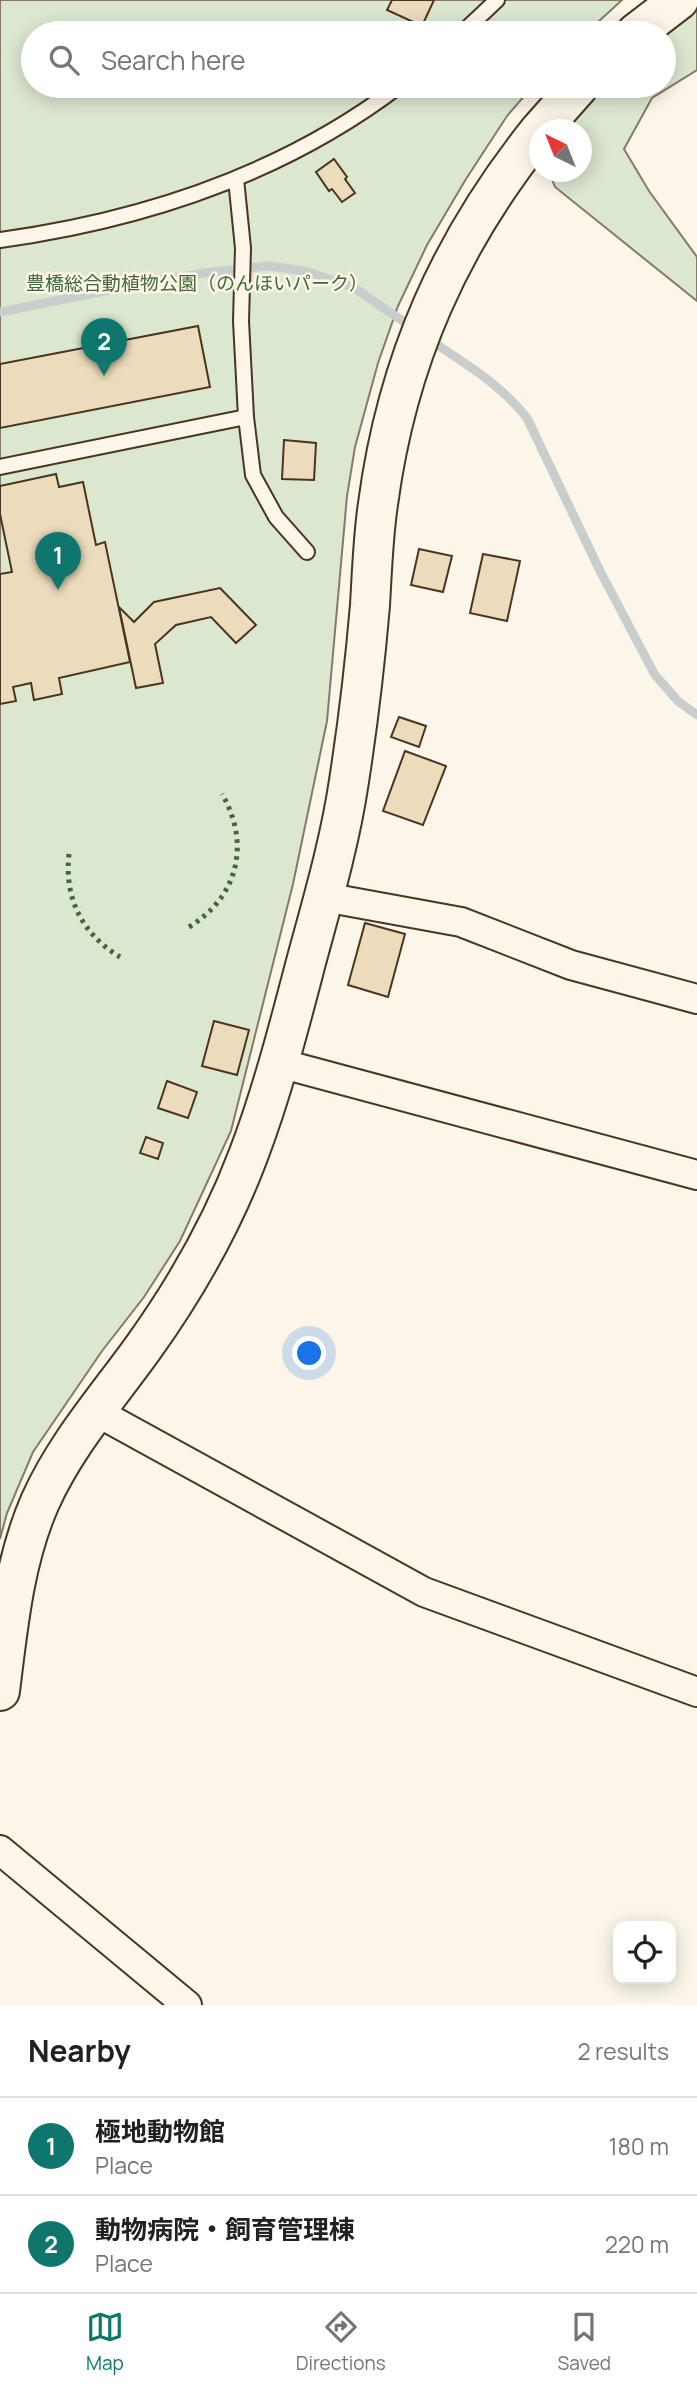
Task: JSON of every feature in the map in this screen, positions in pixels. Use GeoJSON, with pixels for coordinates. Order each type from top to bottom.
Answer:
{"type":"FeatureCollection","features":[{"type":"Feature","properties":{"kind":"street"},"geometry":{"type":"LineString","coordinates":[[652,21],[679,0]]}},
{"type":"Feature","properties":{"kind":"street"},"geometry":{"type":"LineString","coordinates":[[550,119],[568,98]]}},
{"type":"Feature","properties":{"kind":"street"},"geometry":{"type":"LineString","coordinates":[[0,1691],[10,1609],[24,1546],[40,1504],[60,1463],[95,1410],[149,1339],[202,1257],[223,1217],[249,1154],[279,1063],[324,897],[349,784],[369,611],[377,508],[394,416],[422,330],[460,247],[486,201],[529,144]]}},
{"type":"Feature","properties":{"kind":"street"},"geometry":{"type":"LineString","coordinates":[[324,897],[461,922],[570,965],[697,999]]}},
{"type":"Feature","properties":{"kind":"street"},"geometry":{"type":"LineString","coordinates":[[279,1063],[697,1175]]}},
{"type":"Feature","properties":{"kind":"street"},"geometry":{"type":"LineString","coordinates":[[95,1410],[424,1592],[697,1692]]}},
{"type":"Feature","properties":{"kind":"street"},"geometry":{"type":"LineString","coordinates":[[0,1850],[187,2005]]}},
{"type":"Feature","properties":{"kind":"lane"},"geometry":{"type":"LineString","coordinates":[[475,21],[497,0]]}},
{"type":"Feature","properties":{"kind":"lane"},"geometry":{"type":"LineString","coordinates":[[0,240],[127,215],[236,179],[307,146],[381,98]]}},
{"type":"Feature","properties":{"kind":"lane"},"geometry":{"type":"LineString","coordinates":[[236,179],[243,248],[241,321],[246,417],[253,475],[276,517],[307,551]]}},
{"type":"Feature","properties":{"kind":"lane"},"geometry":{"type":"LineString","coordinates":[[0,467],[246,417]]}},
{"type":"Feature","properties":{"kind":"green space","name":"豊橋総合動植物公園（のんほいパーク）"},"geometry":{"type":"Polygon","coordinates":[[[0,0],[622,0],[599,21],[21,21],[21,98],[523,98],[507,116],[466,179],[427,245],[398,306],[378,363],[355,447],[347,496],[327,721],[293,884],[231,1131],[180,1241],[144,1297],[102,1351],[33,1452],[7,1513],[0,1539],[0,0]]]}},
{"type":"Feature","properties":{"kind":"green space"},"geometry":{"type":"Polygon","coordinates":[[[697,7],[697,70],[676,83],[676,21],[697,7]]]}},
{"type":"Feature","properties":{"kind":"green space"},"geometry":{"type":"Polygon","coordinates":[[[588,98],[652,98],[624,149],[649,191],[697,257],[697,301],[555,187],[553,182],[592,182],[592,119],[568,119],[588,98]]]}},
{"type":"Feature","properties":{"kind":"building"},"geometry":{"type":"Polygon","coordinates":[[[392,0],[434,0],[424,21],[411,21],[387,10],[392,0]]]}},
{"type":"Feature","properties":{"kind":"building"},"geometry":{"type":"Polygon","coordinates":[[[334,159],[355,193],[342,202],[332,189],[329,191],[316,172],[334,159]]]}},
{"type":"Feature","properties":{"kind":"building"},"geometry":{"type":"Polygon","coordinates":[[[198,326],[210,387],[0,428],[0,364],[198,326]]]}},
{"type":"Feature","properties":{"kind":"building"},"geometry":{"type":"Polygon","coordinates":[[[284,440],[316,443],[314,480],[282,479],[284,440]]]}},
{"type":"Feature","properties":{"kind":"building"},"geometry":{"type":"Polygon","coordinates":[[[56,474],[59,487],[83,482],[96,545],[105,542],[130,662],[59,678],[62,694],[34,700],[31,683],[13,687],[16,701],[0,704],[0,574],[12,572],[0,514],[0,486],[56,474]]]}},
{"type":"Feature","properties":{"kind":"building"},"geometry":{"type":"Polygon","coordinates":[[[419,549],[452,556],[443,592],[411,585],[419,549]]]}},
{"type":"Feature","properties":{"kind":"building"},"geometry":{"type":"Polygon","coordinates":[[[483,554],[520,561],[507,621],[470,613],[483,554]]]}},
{"type":"Feature","properties":{"kind":"building"},"geometry":{"type":"Polygon","coordinates":[[[220,588],[256,625],[236,643],[211,617],[176,625],[155,644],[163,683],[136,688],[119,607],[134,622],[154,602],[220,588]]]}},
{"type":"Feature","properties":{"kind":"building"},"geometry":{"type":"Polygon","coordinates":[[[399,717],[426,726],[419,747],[391,737],[399,717]]]}},
{"type":"Feature","properties":{"kind":"building"},"geometry":{"type":"Polygon","coordinates":[[[405,751],[446,766],[423,825],[383,811],[405,751]]]}},
{"type":"Feature","properties":{"kind":"building"},"geometry":{"type":"Polygon","coordinates":[[[365,923],[405,934],[388,997],[348,985],[365,923]]]}},
{"type":"Feature","properties":{"kind":"building"},"geometry":{"type":"Polygon","coordinates":[[[214,1021],[249,1030],[237,1075],[202,1066],[214,1021]]]}},
{"type":"Feature","properties":{"kind":"building"},"geometry":{"type":"Polygon","coordinates":[[[167,1081],[197,1092],[188,1118],[158,1108],[167,1081]]]}},
{"type":"Feature","properties":{"kind":"building"},"geometry":{"type":"Polygon","coordinates":[[[146,1137],[163,1143],[158,1159],[140,1153],[146,1137]]]}},
{"type":"Feature","properties":{"kind":"waterway"},"geometry":{"type":"LineString","coordinates":[[0,312],[149,282],[269,266],[305,271],[353,287],[413,328]]}},
{"type":"Feature","properties":{"kind":"waterway"},"geometry":{"type":"LineString","coordinates":[[430,340],[493,384],[527,418],[601,573],[655,675],[678,701],[697,715]]}},
{"type":"Feature","properties":{"kind":"hedge"},"geometry":{"type":"LineString","coordinates":[[189,927],[219,901],[235,868],[236,832],[222,794]]}},
{"type":"Feature","properties":{"kind":"hedge"},"geometry":{"type":"LineString","coordinates":[[69,854],[70,885],[78,913],[95,937],[120,957]]}},
{"type":"Feature","properties":{"kind":"place","name":"動物病院・飼育管理棟"},"geometry":{"type":"Point","coordinates":[104,376]}},
{"type":"Feature","properties":{"kind":"place","name":"極地動物館"},"geometry":{"type":"Point","coordinates":[58,590]}}]}
